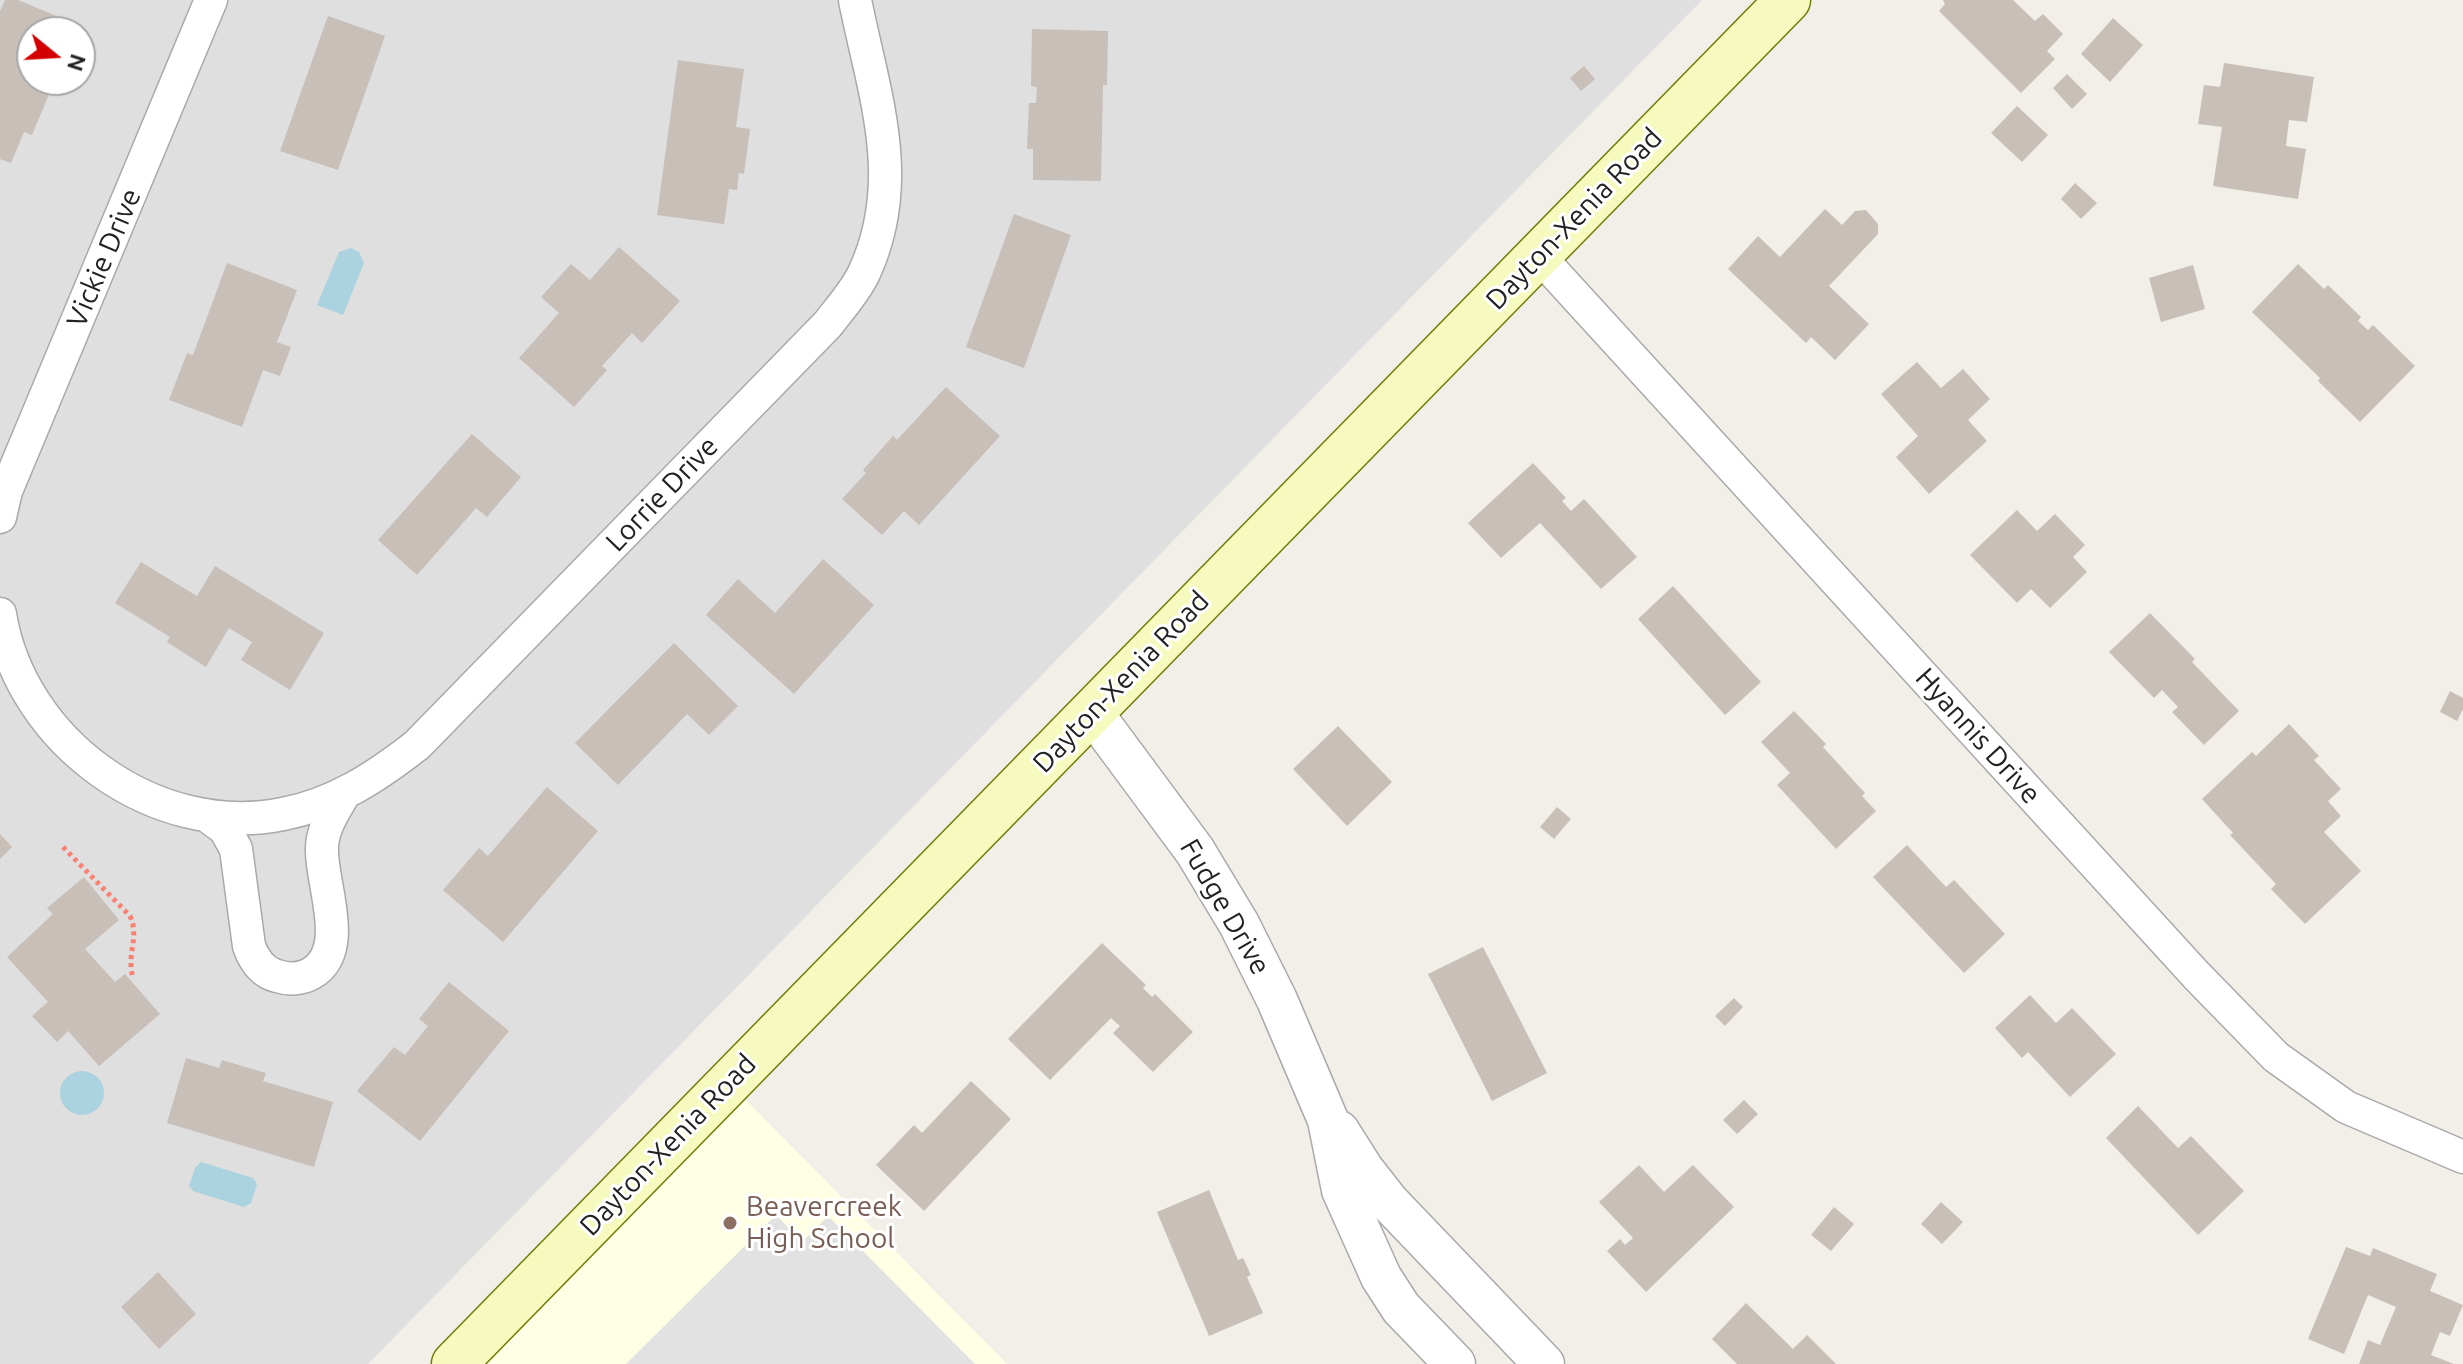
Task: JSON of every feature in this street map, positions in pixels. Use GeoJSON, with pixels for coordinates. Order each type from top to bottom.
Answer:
{"type":"FeatureCollection","features":[{"type":"Feature","properties":{"kind":"main road","name":"Dayton-Xenia Road"},"geometry":{"type":"LineString","coordinates":[[454,1364],[1788,0]]}},
{"type":"Feature","properties":{"kind":"street","name":"Vickie Drive"},"geometry":{"type":"LineString","coordinates":[[0,517],[11,478],[211,0]]}},
{"type":"Feature","properties":{"kind":"street","name":"Lorrie Drive"},"geometry":{"type":"LineString","coordinates":[[206,815],[279,815],[309,808],[381,774],[417,745],[828,324],[863,274],[880,230],[887,177],[885,148],[855,0]]}},
{"type":"Feature","properties":{"kind":"street","name":"Hyannis Drive"},"geometry":{"type":"LineString","coordinates":[[1538,255],[2188,966],[2276,1057],[2346,1107],[2463,1157]]}},
{"type":"Feature","properties":{"kind":"street"},"geometry":{"type":"LineString","coordinates":[[0,614],[19,676],[44,717],[76,753],[137,794],[179,810],[206,815],[225,829],[236,849],[249,946],[253,957],[272,975],[297,979],[319,968],[327,958],[333,940],[321,848],[329,820],[344,794]]}},
{"type":"Feature","properties":{"kind":"street","name":"Fudge Drive"},"geometry":{"type":"LineString","coordinates":[[1092,712],[1195,851],[1239,924],[1277,1000],[1328,1120],[1342,1190],[1381,1277],[1401,1308],[1455,1364]]}},
{"type":"Feature","properties":{"kind":"street","name":"Fudge Drive"},"geometry":{"type":"LineString","coordinates":[[1328,1120],[1345,1137],[1363,1169],[1388,1201],[1544,1364]]}},
{"type":"Feature","properties":{"kind":"path"},"geometry":{"type":"LineString","coordinates":[[63,847],[130,916],[136,929],[129,962],[133,978]]}},
{"type":"Feature","properties":{"kind":"shaded area"},"geometry":{"type":"Polygon","coordinates":[[[0,0],[1702,0],[368,1364],[0,1364],[0,0]]]}},
{"type":"Feature","properties":{"kind":"shaded area","name":"Beavercreek High School"},"geometry":{"type":"Polygon","coordinates":[[[729,1083],[1007,1364],[454,1364],[729,1083]]]}},
{"type":"Feature","properties":{"kind":"shaded area"},"geometry":{"type":"Polygon","coordinates":[[[776,1215],[802,1242],[828,1216],[975,1364],[626,1364],[776,1215]]]}},
{"type":"Feature","properties":{"kind":"water"},"geometry":{"type":"Polygon","coordinates":[[[351,248],[359,252],[364,263],[343,315],[317,305],[339,252],[351,248]]]}},
{"type":"Feature","properties":{"kind":"water"},"geometry":{"type":"Polygon","coordinates":[[[82,1071],[97,1078],[104,1093],[97,1108],[82,1115],[67,1108],[60,1093],[67,1078],[82,1071]]]}},
{"type":"Feature","properties":{"kind":"water"},"geometry":{"type":"Polygon","coordinates":[[[201,1162],[253,1178],[257,1184],[251,1203],[244,1207],[193,1191],[189,1186],[195,1168],[201,1162]]]}},
{"type":"Feature","properties":{"kind":"building"},"geometry":{"type":"Polygon","coordinates":[[[5,0],[18,0],[57,16],[16,16],[16,96],[48,96],[32,135],[24,132],[11,163],[0,159],[0,11],[5,0]]]}},
{"type":"Feature","properties":{"kind":"building"},"geometry":{"type":"Polygon","coordinates":[[[1943,0],[2013,0],[2035,21],[2043,14],[2063,34],[2047,51],[2055,59],[2021,93],[1939,11],[1945,4],[1943,0]]]}},
{"type":"Feature","properties":{"kind":"building"},"geometry":{"type":"Polygon","coordinates":[[[328,16],[385,36],[338,170],[280,151],[328,16]]]}},
{"type":"Feature","properties":{"kind":"building"},"geometry":{"type":"Polygon","coordinates":[[[2113,18],[2143,45],[2110,82],[2081,54],[2113,18]]]}},
{"type":"Feature","properties":{"kind":"building"},"geometry":{"type":"Polygon","coordinates":[[[1032,29],[1108,31],[1107,85],[1103,85],[1101,181],[1033,180],[1033,149],[1027,149],[1029,103],[1036,103],[1037,87],[1031,86],[1032,29]]]}},
{"type":"Feature","properties":{"kind":"building"},"geometry":{"type":"Polygon","coordinates":[[[678,60],[744,69],[736,127],[750,129],[744,174],[739,173],[737,190],[729,189],[724,224],[657,215],[678,60]]]}},
{"type":"Feature","properties":{"kind":"building"},"geometry":{"type":"Polygon","coordinates":[[[2224,63],[2314,77],[2307,122],[2289,120],[2286,146],[2306,149],[2298,199],[2213,186],[2222,127],[2198,124],[2204,85],[2220,87],[2224,63]]]}},
{"type":"Feature","properties":{"kind":"building"},"geometry":{"type":"Polygon","coordinates":[[[1584,66],[1595,79],[1581,91],[1570,78],[1584,66]]]}},
{"type":"Feature","properties":{"kind":"building"},"geometry":{"type":"Polygon","coordinates":[[[2067,74],[2087,94],[2072,109],[2053,88],[2067,74]]]}},
{"type":"Feature","properties":{"kind":"building"},"geometry":{"type":"Polygon","coordinates":[[[2017,106],[2048,135],[2022,162],[1991,133],[2017,106]]]}},
{"type":"Feature","properties":{"kind":"building"},"geometry":{"type":"Polygon","coordinates":[[[2075,183],[2097,203],[2081,219],[2061,199],[2075,183]]]}},
{"type":"Feature","properties":{"kind":"building"},"geometry":{"type":"Polygon","coordinates":[[[1825,209],[1842,225],[1855,211],[1866,210],[1878,224],[1878,234],[1829,286],[1869,324],[1835,360],[1811,337],[1806,343],[1728,269],[1758,236],[1780,257],[1825,209]]]}},
{"type":"Feature","properties":{"kind":"building"},"geometry":{"type":"Polygon","coordinates":[[[1014,214],[1071,235],[1024,368],[966,347],[1014,214]]]}},
{"type":"Feature","properties":{"kind":"building"},"geometry":{"type":"Polygon","coordinates":[[[619,247],[680,301],[642,343],[632,333],[602,366],[607,370],[574,407],[519,358],[559,313],[541,297],[571,264],[590,280],[619,247]]]}},
{"type":"Feature","properties":{"kind":"building"},"geometry":{"type":"Polygon","coordinates":[[[227,263],[297,290],[277,342],[291,347],[280,376],[263,370],[242,427],[169,400],[187,353],[193,355],[227,263]]]}},
{"type":"Feature","properties":{"kind":"building"},"geometry":{"type":"Polygon","coordinates":[[[2298,264],[2324,289],[2328,285],[2361,317],[2358,321],[2368,330],[2373,325],[2415,366],[2360,422],[2252,312],[2298,264]]]}},
{"type":"Feature","properties":{"kind":"building"},"geometry":{"type":"Polygon","coordinates":[[[2193,265],[2205,309],[2161,322],[2149,278],[2193,265]]]}},
{"type":"Feature","properties":{"kind":"building"},"geometry":{"type":"Polygon","coordinates":[[[1917,362],[1941,388],[1963,369],[1990,399],[1968,420],[1987,441],[1929,494],[1896,457],[1918,436],[1881,394],[1917,362]]]}},
{"type":"Feature","properties":{"kind":"building"},"geometry":{"type":"Polygon","coordinates":[[[946,387],[1000,436],[919,525],[904,511],[882,535],[842,499],[893,436],[897,440],[946,387]]]}},
{"type":"Feature","properties":{"kind":"building"},"geometry":{"type":"Polygon","coordinates":[[[472,434],[521,477],[487,517],[476,508],[417,575],[378,540],[472,434]]]}},
{"type":"Feature","properties":{"kind":"building"},"geometry":{"type":"Polygon","coordinates":[[[1533,463],[1566,498],[1562,501],[1571,511],[1584,499],[1637,557],[1601,589],[1540,523],[1501,558],[1468,523],[1533,463]]]}},
{"type":"Feature","properties":{"kind":"building"},"geometry":{"type":"Polygon","coordinates":[[[2017,510],[2037,531],[2055,514],[2085,545],[2073,557],[2087,572],[2050,608],[2031,589],[2017,603],[1970,555],[2017,510]]]}},
{"type":"Feature","properties":{"kind":"building"},"geometry":{"type":"Polygon","coordinates":[[[823,559],[874,605],[794,694],[706,615],[738,579],[775,613],[823,559]]]}},
{"type":"Feature","properties":{"kind":"building"},"geometry":{"type":"Polygon","coordinates":[[[141,562],[197,596],[215,566],[324,633],[290,690],[241,660],[252,642],[229,628],[206,667],[167,642],[170,637],[115,603],[141,562]]]}},
{"type":"Feature","properties":{"kind":"building"},"geometry":{"type":"Polygon","coordinates":[[[1673,586],[1761,682],[1725,715],[1638,619],[1673,586]]]}},
{"type":"Feature","properties":{"kind":"building"},"geometry":{"type":"Polygon","coordinates":[[[2150,613],[2239,711],[2204,745],[2172,712],[2178,707],[2162,690],[2154,698],[2109,652],[2150,613]]]}},
{"type":"Feature","properties":{"kind":"building"},"geometry":{"type":"Polygon","coordinates":[[[674,643],[738,706],[709,735],[687,714],[618,785],[575,743],[674,643]]]}},
{"type":"Feature","properties":{"kind":"building"},"geometry":{"type":"Polygon","coordinates":[[[2450,691],[2463,698],[2463,709],[2457,721],[2440,712],[2450,691]]]}},
{"type":"Feature","properties":{"kind":"building"},"geometry":{"type":"Polygon","coordinates":[[[1794,711],[1826,744],[1823,747],[1865,793],[1862,796],[1876,811],[1836,849],[1777,785],[1790,773],[1761,742],[1794,711]]]}},
{"type":"Feature","properties":{"kind":"building"},"geometry":{"type":"Polygon","coordinates":[[[2289,724],[2319,756],[2314,760],[2341,789],[2328,801],[2341,816],[2324,832],[2361,871],[2305,924],[2271,889],[2276,884],[2230,835],[2233,833],[2202,799],[2252,752],[2256,756],[2289,724]]]}},
{"type":"Feature","properties":{"kind":"building"},"geometry":{"type":"Polygon","coordinates":[[[1338,726],[1392,782],[1347,826],[1293,769],[1338,726]]]}},
{"type":"Feature","properties":{"kind":"building"},"geometry":{"type":"Polygon","coordinates":[[[547,787],[598,831],[503,942],[443,890],[479,848],[488,856],[547,787]]]}},
{"type":"Feature","properties":{"kind":"building"},"geometry":{"type":"Polygon","coordinates":[[[1557,807],[1571,819],[1554,839],[1540,827],[1557,807]]]}},
{"type":"Feature","properties":{"kind":"building"},"geometry":{"type":"Polygon","coordinates":[[[0,834],[12,847],[0,859],[0,834]]]}},
{"type":"Feature","properties":{"kind":"building"},"geometry":{"type":"Polygon","coordinates":[[[1907,845],[1946,887],[1954,880],[2005,934],[1964,973],[1873,877],[1907,845]]]}},
{"type":"Feature","properties":{"kind":"building"},"geometry":{"type":"Polygon","coordinates":[[[84,877],[119,920],[85,949],[115,982],[125,974],[160,1014],[99,1066],[68,1031],[57,1042],[32,1016],[48,1002],[7,957],[53,914],[47,908],[84,877]]]}},
{"type":"Feature","properties":{"kind":"building"},"geometry":{"type":"Polygon","coordinates":[[[1102,943],[1146,985],[1143,988],[1152,997],[1155,994],[1193,1032],[1153,1072],[1113,1033],[1120,1026],[1111,1018],[1050,1080],[1008,1039],[1102,943]]]}},
{"type":"Feature","properties":{"kind":"building"},"geometry":{"type":"Polygon","coordinates":[[[1483,947],[1547,1073],[1492,1101],[1428,974],[1483,947]]]}},
{"type":"Feature","properties":{"kind":"building"},"geometry":{"type":"Polygon","coordinates":[[[449,982],[509,1031],[420,1141],[357,1091],[394,1047],[405,1055],[428,1026],[419,1019],[449,982]]]}},
{"type":"Feature","properties":{"kind":"building"},"geometry":{"type":"Polygon","coordinates":[[[2030,995],[2056,1023],[2072,1008],[2116,1054],[2070,1097],[2028,1052],[2022,1058],[1995,1028],[2030,995]]]}},
{"type":"Feature","properties":{"kind":"building"},"geometry":{"type":"Polygon","coordinates":[[[1734,998],[1743,1007],[1725,1026],[1715,1016],[1734,998]]]}},
{"type":"Feature","properties":{"kind":"building"},"geometry":{"type":"Polygon","coordinates":[[[186,1058],[219,1068],[222,1060],[266,1073],[263,1081],[333,1102],[314,1167],[167,1123],[186,1058]]]}},
{"type":"Feature","properties":{"kind":"building"},"geometry":{"type":"Polygon","coordinates":[[[971,1081],[1011,1119],[924,1211],[876,1165],[914,1125],[922,1133],[971,1081]]]}},
{"type":"Feature","properties":{"kind":"building"},"geometry":{"type":"Polygon","coordinates":[[[1744,1100],[1758,1114],[1737,1134],[1723,1120],[1744,1100]]]}},
{"type":"Feature","properties":{"kind":"building"},"geometry":{"type":"Polygon","coordinates":[[[2138,1106],[2178,1148],[2191,1136],[2244,1191],[2198,1235],[2106,1138],[2138,1106]]]}},
{"type":"Feature","properties":{"kind":"building"},"geometry":{"type":"Polygon","coordinates":[[[1639,1165],[1664,1192],[1693,1165],[1734,1207],[1646,1292],[1607,1251],[1620,1239],[1625,1245],[1633,1238],[1599,1202],[1639,1165]]]}},
{"type":"Feature","properties":{"kind":"building"},"geometry":{"type":"Polygon","coordinates":[[[1209,1190],[1238,1260],[1243,1258],[1251,1275],[1247,1277],[1263,1313],[1209,1336],[1157,1212],[1209,1190]]]}},
{"type":"Feature","properties":{"kind":"building"},"geometry":{"type":"Polygon","coordinates":[[[1941,1202],[1963,1222],[1942,1244],[1921,1224],[1941,1202]]]}},
{"type":"Feature","properties":{"kind":"building"},"geometry":{"type":"Polygon","coordinates":[[[1834,1207],[1854,1224],[1831,1251],[1811,1235],[1834,1207]]]}},
{"type":"Feature","properties":{"kind":"building"},"geometry":{"type":"Polygon","coordinates":[[[2346,1247],[2370,1256],[2373,1248],[2437,1274],[2430,1291],[2463,1305],[2450,1336],[2440,1332],[2431,1355],[2454,1364],[2359,1364],[2368,1340],[2380,1345],[2396,1307],[2368,1295],[2344,1354],[2308,1339],[2346,1247]]]}},
{"type":"Feature","properties":{"kind":"building"},"geometry":{"type":"Polygon","coordinates":[[[158,1272],[196,1314],[159,1349],[121,1307],[158,1272]]]}},
{"type":"Feature","properties":{"kind":"building"},"geometry":{"type":"Polygon","coordinates":[[[1746,1303],[1793,1349],[1807,1335],[1836,1364],[1737,1364],[1712,1339],[1746,1303]]]}},
{"type":"Feature","properties":{"kind":"place","name":"Beavercreek High School"},"geometry":{"type":"Point","coordinates":[730,1223]}}]}
